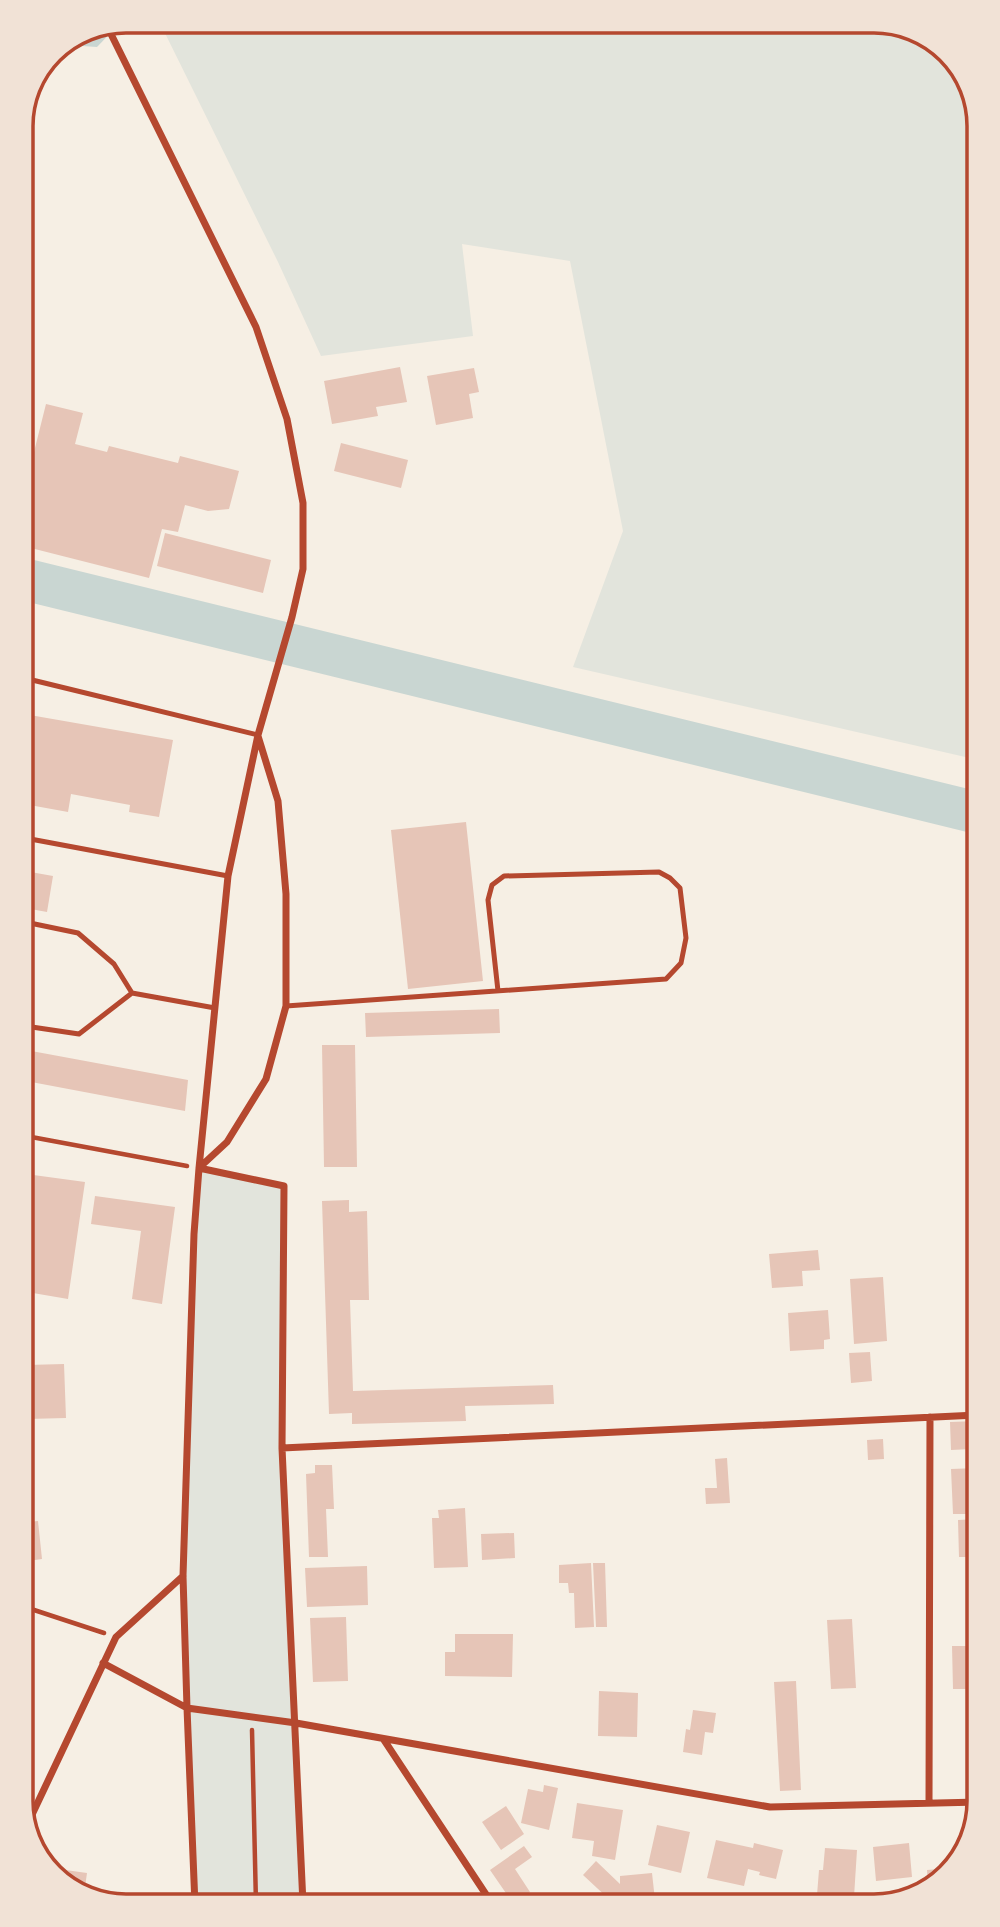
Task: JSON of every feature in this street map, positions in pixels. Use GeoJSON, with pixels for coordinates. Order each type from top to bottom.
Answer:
{"type":"FeatureCollection","features":[{"type":"Feature","properties":{"kind":"street"},"geometry":{"type":"LineString","coordinates":[[112,35],[256,327],[287,419],[303,503],[303,569],[258,735],[228,876],[199,1168],[194,1234],[183,1576],[195,1894]]}},
{"type":"Feature","properties":{"kind":"street"},"geometry":{"type":"LineString","coordinates":[[199,1168],[228,1142],[266,1079],[286,1006],[286,894],[278,801],[258,735]]}},
{"type":"Feature","properties":{"kind":"street"},"geometry":{"type":"LineString","coordinates":[[199,1168],[284,1186],[282,1448],[303,1894]]}},
{"type":"Feature","properties":{"kind":"street"},"geometry":{"type":"LineString","coordinates":[[282,1448],[967,1415]]}},
{"type":"Feature","properties":{"kind":"street"},"geometry":{"type":"LineString","coordinates":[[929,1803],[930,1417]]}},
{"type":"Feature","properties":{"kind":"street"},"geometry":{"type":"LineString","coordinates":[[34,1810],[116,1637],[183,1576]]}},
{"type":"Feature","properties":{"kind":"street"},"geometry":{"type":"LineString","coordinates":[[103,1663],[187,1709],[296,1723],[771,1807],[967,1802]]}},
{"type":"Feature","properties":{"kind":"street"},"geometry":{"type":"LineString","coordinates":[[384,1740],[486,1894]]}},
{"type":"Feature","properties":{"kind":"lane"},"geometry":{"type":"LineString","coordinates":[[33,680],[258,735]]}},
{"type":"Feature","properties":{"kind":"lane"},"geometry":{"type":"LineString","coordinates":[[33,840],[228,876]]}},
{"type":"Feature","properties":{"kind":"lane"},"geometry":{"type":"LineString","coordinates":[[286,1006],[498,991],[666,979],[681,962],[686,938],[680,888],[670,877],[659,872],[505,876],[492,885],[488,900],[498,991]]}},
{"type":"Feature","properties":{"kind":"lane"},"geometry":{"type":"LineString","coordinates":[[33,924],[78,933],[114,964],[132,993],[215,1008]]}},
{"type":"Feature","properties":{"kind":"lane"},"geometry":{"type":"LineString","coordinates":[[33,1027],[79,1034],[132,993]]}},
{"type":"Feature","properties":{"kind":"path"},"geometry":{"type":"LineString","coordinates":[[33,1137],[199,1168]]}},
{"type":"Feature","properties":{"kind":"path"},"geometry":{"type":"LineString","coordinates":[[33,1610],[116,1637]]}},
{"type":"Feature","properties":{"kind":"path"},"geometry":{"type":"LineString","coordinates":[[252,1718],[256,1894]]}},
{"type":"Feature","properties":{"kind":"shaded area"},"geometry":{"type":"Polygon","coordinates":[[[165,33],[880,33],[915,43],[935,56],[960,91],[967,127],[967,757],[573,667],[623,531],[570,261],[462,244],[473,336],[321,356],[278,262],[165,33]]]}},
{"type":"Feature","properties":{"kind":"shaded area"},"geometry":{"type":"Polygon","coordinates":[[[109,35],[97,47],[80,46],[109,35]]]}},
{"type":"Feature","properties":{"kind":"shaded area"},"geometry":{"type":"Polygon","coordinates":[[[199,1168],[284,1186],[282,1448],[303,1894],[195,1894],[183,1576],[199,1168]]]}},
{"type":"Feature","properties":{"kind":"building"},"geometry":{"type":"Polygon","coordinates":[[[400,367],[407,402],[376,407],[378,416],[332,424],[324,381],[400,367]]]}},
{"type":"Feature","properties":{"kind":"building"},"geometry":{"type":"Polygon","coordinates":[[[474,368],[479,392],[469,394],[473,418],[436,425],[427,376],[474,368]]]}},
{"type":"Feature","properties":{"kind":"building"},"geometry":{"type":"Polygon","coordinates":[[[46,404],[83,413],[75,444],[107,452],[109,446],[178,463],[180,456],[239,471],[229,509],[208,511],[185,505],[178,532],[162,529],[149,578],[33,549],[33,456],[46,404]]]}},
{"type":"Feature","properties":{"kind":"building"},"geometry":{"type":"Polygon","coordinates":[[[341,443],[408,460],[401,488],[334,471],[341,443]]]}},
{"type":"Feature","properties":{"kind":"building"},"geometry":{"type":"Polygon","coordinates":[[[165,533],[271,560],[263,593],[157,566],[165,533]]]}},
{"type":"Feature","properties":{"kind":"building"},"geometry":{"type":"Polygon","coordinates":[[[33,716],[173,740],[159,817],[129,812],[130,805],[71,794],[68,812],[33,806],[33,716]]]}},
{"type":"Feature","properties":{"kind":"building"},"geometry":{"type":"Polygon","coordinates":[[[466,822],[483,981],[408,989],[391,830],[466,822]]]}},
{"type":"Feature","properties":{"kind":"building"},"geometry":{"type":"Polygon","coordinates":[[[33,872],[53,876],[47,912],[33,909],[33,872]]]}},
{"type":"Feature","properties":{"kind":"building"},"geometry":{"type":"Polygon","coordinates":[[[499,1009],[500,1033],[366,1037],[365,1013],[499,1009]]]}},
{"type":"Feature","properties":{"kind":"building"},"geometry":{"type":"Polygon","coordinates":[[[322,1045],[355,1045],[357,1167],[324,1167],[322,1045]]]}},
{"type":"Feature","properties":{"kind":"building"},"geometry":{"type":"Polygon","coordinates":[[[33,1051],[188,1080],[185,1111],[33,1082],[33,1051]]]}},
{"type":"Feature","properties":{"kind":"building"},"geometry":{"type":"Polygon","coordinates":[[[33,1175],[85,1182],[68,1299],[33,1293],[33,1175]]]}},
{"type":"Feature","properties":{"kind":"building"},"geometry":{"type":"Polygon","coordinates":[[[95,1196],[175,1207],[162,1304],[132,1299],[141,1231],[91,1224],[95,1196]]]}},
{"type":"Feature","properties":{"kind":"building"},"geometry":{"type":"Polygon","coordinates":[[[349,1200],[349,1212],[367,1211],[369,1300],[350,1300],[353,1391],[553,1385],[554,1404],[465,1406],[466,1421],[352,1424],[352,1413],[329,1414],[322,1201],[349,1200]]]}},
{"type":"Feature","properties":{"kind":"building"},"geometry":{"type":"Polygon","coordinates":[[[818,1250],[820,1270],[802,1271],[803,1286],[772,1288],[769,1254],[818,1250]]]}},
{"type":"Feature","properties":{"kind":"building"},"geometry":{"type":"Polygon","coordinates":[[[883,1277],[887,1341],[854,1344],[850,1279],[883,1277]]]}},
{"type":"Feature","properties":{"kind":"building"},"geometry":{"type":"Polygon","coordinates":[[[828,1310],[830,1339],[824,1340],[824,1349],[790,1351],[788,1313],[828,1310]]]}},
{"type":"Feature","properties":{"kind":"building"},"geometry":{"type":"Polygon","coordinates":[[[870,1352],[872,1381],[851,1383],[849,1353],[870,1352]]]}},
{"type":"Feature","properties":{"kind":"building"},"geometry":{"type":"Polygon","coordinates":[[[64,1364],[66,1418],[33,1419],[33,1365],[64,1364]]]}},
{"type":"Feature","properties":{"kind":"building"},"geometry":{"type":"Polygon","coordinates":[[[967,1421],[967,1449],[951,1450],[950,1422],[967,1421]]]}},
{"type":"Feature","properties":{"kind":"building"},"geometry":{"type":"Polygon","coordinates":[[[883,1439],[884,1459],[868,1460],[867,1440],[883,1439]]]}},
{"type":"Feature","properties":{"kind":"building"},"geometry":{"type":"Polygon","coordinates":[[[727,1458],[730,1503],[706,1504],[705,1488],[717,1488],[715,1459],[727,1458]]]}},
{"type":"Feature","properties":{"kind":"building"},"geometry":{"type":"Polygon","coordinates":[[[315,1465],[332,1465],[334,1509],[326,1509],[328,1557],[309,1557],[306,1474],[315,1473],[315,1465]]]}},
{"type":"Feature","properties":{"kind":"building"},"geometry":{"type":"Polygon","coordinates":[[[967,1468],[967,1514],[953,1514],[951,1469],[967,1468]]]}},
{"type":"Feature","properties":{"kind":"building"},"geometry":{"type":"Polygon","coordinates":[[[465,1508],[468,1567],[434,1568],[432,1518],[439,1518],[438,1510],[465,1508]]]}},
{"type":"Feature","properties":{"kind":"building"},"geometry":{"type":"Polygon","coordinates":[[[958,1520],[967,1520],[967,1557],[959,1557],[958,1520]]]}},
{"type":"Feature","properties":{"kind":"building"},"geometry":{"type":"Polygon","coordinates":[[[38,1521],[42,1559],[33,1560],[33,1522],[38,1521]]]}},
{"type":"Feature","properties":{"kind":"building"},"geometry":{"type":"Polygon","coordinates":[[[514,1533],[515,1558],[482,1560],[481,1534],[514,1533]]]}},
{"type":"Feature","properties":{"kind":"building"},"geometry":{"type":"Polygon","coordinates":[[[591,1563],[594,1627],[575,1628],[574,1593],[569,1593],[568,1583],[559,1583],[559,1565],[591,1563]]]}},
{"type":"Feature","properties":{"kind":"building"},"geometry":{"type":"Polygon","coordinates":[[[593,1563],[605,1563],[607,1627],[596,1627],[593,1563]]]}},
{"type":"Feature","properties":{"kind":"building"},"geometry":{"type":"Polygon","coordinates":[[[367,1566],[368,1605],[307,1607],[305,1568],[367,1566]]]}},
{"type":"Feature","properties":{"kind":"building"},"geometry":{"type":"Polygon","coordinates":[[[346,1617],[348,1681],[313,1682],[310,1618],[346,1617]]]}},
{"type":"Feature","properties":{"kind":"building"},"geometry":{"type":"Polygon","coordinates":[[[852,1619],[856,1688],[831,1689],[827,1620],[852,1619]]]}},
{"type":"Feature","properties":{"kind":"building"},"geometry":{"type":"Polygon","coordinates":[[[455,1634],[513,1634],[512,1677],[445,1676],[445,1652],[455,1652],[455,1634]]]}},
{"type":"Feature","properties":{"kind":"building"},"geometry":{"type":"Polygon","coordinates":[[[952,1646],[967,1646],[967,1689],[953,1689],[952,1646]]]}},
{"type":"Feature","properties":{"kind":"building"},"geometry":{"type":"Polygon","coordinates":[[[796,1681],[801,1790],[780,1791],[774,1682],[796,1681]]]}},
{"type":"Feature","properties":{"kind":"building"},"geometry":{"type":"Polygon","coordinates":[[[599,1691],[638,1693],[637,1737],[598,1736],[599,1691]]]}},
{"type":"Feature","properties":{"kind":"building"},"geometry":{"type":"Polygon","coordinates":[[[693,1710],[716,1713],[713,1733],[705,1732],[702,1755],[683,1752],[686,1729],[690,1730],[693,1710]]]}},
{"type":"Feature","properties":{"kind":"building"},"geometry":{"type":"Polygon","coordinates":[[[544,1785],[558,1788],[549,1830],[521,1823],[528,1789],[543,1792],[544,1785]]]}},
{"type":"Feature","properties":{"kind":"building"},"geometry":{"type":"Polygon","coordinates":[[[577,1803],[623,1810],[615,1860],[592,1856],[594,1841],[572,1838],[577,1803]]]}},
{"type":"Feature","properties":{"kind":"building"},"geometry":{"type":"Polygon","coordinates":[[[506,1806],[524,1834],[501,1850],[482,1822],[506,1806]]]}},
{"type":"Feature","properties":{"kind":"building"},"geometry":{"type":"Polygon","coordinates":[[[657,1825],[690,1832],[681,1873],[648,1865],[657,1825]]]}},
{"type":"Feature","properties":{"kind":"building"},"geometry":{"type":"Polygon","coordinates":[[[716,1840],[753,1848],[754,1843],[783,1850],[776,1879],[748,1869],[744,1886],[707,1878],[716,1840]]]}},
{"type":"Feature","properties":{"kind":"building"},"geometry":{"type":"Polygon","coordinates":[[[909,1843],[912,1877],[876,1881],[873,1847],[909,1843]]]}},
{"type":"Feature","properties":{"kind":"building"},"geometry":{"type":"Polygon","coordinates":[[[524,1846],[532,1857],[515,1869],[530,1892],[506,1894],[490,1870],[524,1846]]]}},
{"type":"Feature","properties":{"kind":"building"},"geometry":{"type":"Polygon","coordinates":[[[825,1848],[857,1850],[854,1894],[817,1894],[819,1870],[823,1870],[825,1848]]]}},
{"type":"Feature","properties":{"kind":"building"},"geometry":{"type":"Polygon","coordinates":[[[596,1861],[620,1884],[620,1876],[652,1873],[654,1894],[603,1894],[583,1875],[596,1861]]]}},
{"type":"Feature","properties":{"kind":"building"},"geometry":{"type":"Polygon","coordinates":[[[66,1870],[87,1873],[85,1884],[66,1870]]]}},
{"type":"Feature","properties":{"kind":"waterway"},"geometry":{"type":"LineString","coordinates":[[33,581],[967,810]]}}]}
